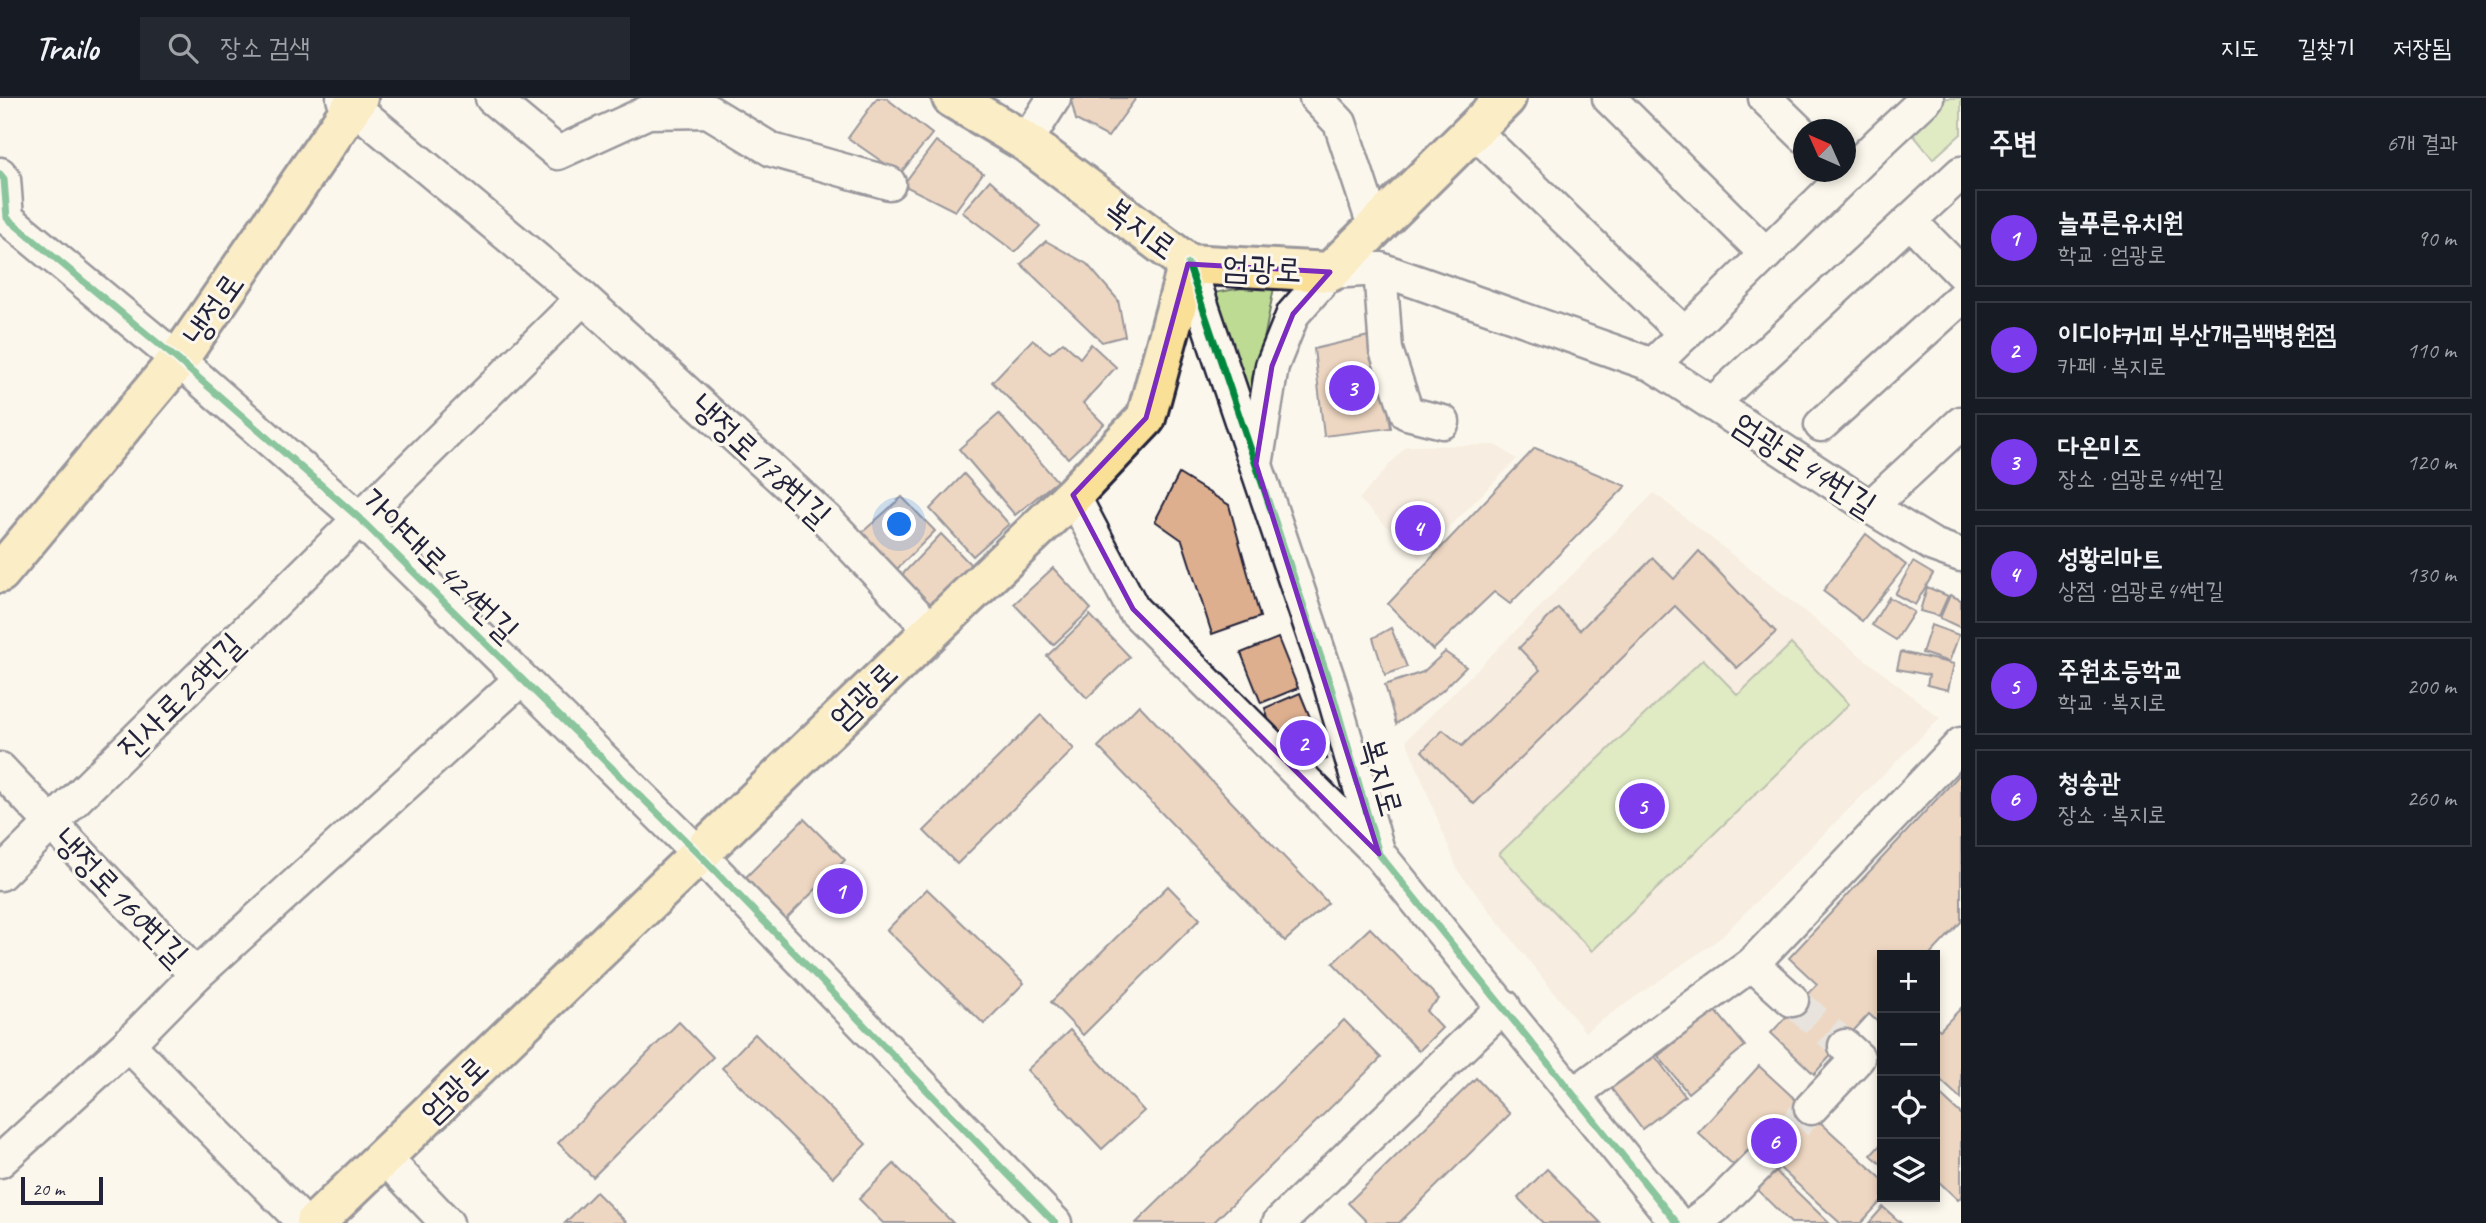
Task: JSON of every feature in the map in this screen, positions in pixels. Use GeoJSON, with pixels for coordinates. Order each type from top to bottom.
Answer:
{"type":"FeatureCollection","features":[{"type":"Feature","properties":{"kind":"main road","name":"복지로"},"geometry":{"type":"LineString","coordinates":[[952,98],[1026,142],[1188,264]]}},
{"type":"Feature","properties":{"kind":"main road","name":"냉정로"},"geometry":{"type":"LineString","coordinates":[[0,573],[178,360],[351,101]]}},
{"type":"Feature","properties":{"kind":"main road","name":"엄광로"},"geometry":{"type":"LineString","coordinates":[[315,1223],[1073,495],[1146,418],[1188,264],[1330,272],[1375,229],[1484,111]]}},
{"type":"Feature","properties":{"kind":"street"},"geometry":{"type":"LineString","coordinates":[[492,98],[558,153],[648,112],[708,111],[772,150],[889,183]]}},
{"type":"Feature","properties":{"kind":"street"},"geometry":{"type":"LineString","coordinates":[[1026,142],[1054,98]]}},
{"type":"Feature","properties":{"kind":"street"},"geometry":{"type":"LineString","coordinates":[[1316,98],[1340,123],[1375,229]]}},
{"type":"Feature","properties":{"kind":"street"},"geometry":{"type":"LineString","coordinates":[[1609,98],[1766,254]]}},
{"type":"Feature","properties":{"kind":"street"},"geometry":{"type":"LineString","coordinates":[[1765,98],[1793,125]]}},
{"type":"Feature","properties":{"kind":"street"},"geometry":{"type":"LineString","coordinates":[[1856,161],[1926,98]]}},
{"type":"Feature","properties":{"kind":"street","name":"냉정로178번길"},"geometry":{"type":"LineString","coordinates":[[351,101],[583,298],[827,520],[931,630]]}},
{"type":"Feature","properties":{"kind":"street","name":"엄광로"},"geometry":{"type":"LineString","coordinates":[[1484,111],[1685,334]]}},
{"type":"Feature","properties":{"kind":"street"},"geometry":{"type":"LineString","coordinates":[[1712,404],[1961,173]]}},
{"type":"Feature","properties":{"kind":"street","name":"가야대로424번길"},"geometry":{"type":"LineString","coordinates":[[0,174],[4,179],[3,220],[178,360],[359,518],[698,853],[1055,1223]]}},
{"type":"Feature","properties":{"kind":"street"},"geometry":{"type":"LineString","coordinates":[[1653,365],[1822,199],[1836,182]]}},
{"type":"Feature","properties":{"kind":"street"},"geometry":{"type":"LineString","coordinates":[[1910,221],[1961,273]]}},
{"type":"Feature","properties":{"kind":"street","name":"복지로"},"geometry":{"type":"LineString","coordinates":[[1188,264],[1330,684],[1379,854],[1677,1223]]}},
{"type":"Feature","properties":{"kind":"street"},"geometry":{"type":"LineString","coordinates":[[1380,269],[1386,350],[1407,413],[1443,422]]}},
{"type":"Feature","properties":{"kind":"street","name":"엄광로44번길"},"geometry":{"type":"LineString","coordinates":[[1330,272],[1380,269],[1653,365],[1870,507],[1933,545],[1961,555]]}},
{"type":"Feature","properties":{"kind":"street"},"geometry":{"type":"LineString","coordinates":[[1256,464],[1272,366],[1293,314],[1330,272]]}},
{"type":"Feature","properties":{"kind":"street","name":"가야대로424번길"},"geometry":{"type":"LineString","coordinates":[[359,518],[583,298]]}},
{"type":"Feature","properties":{"kind":"street"},"geometry":{"type":"LineString","coordinates":[[1821,425],[1957,310]]}},
{"type":"Feature","properties":{"kind":"street"},"geometry":{"type":"LineString","coordinates":[[1870,507],[1961,423]]}},
{"type":"Feature","properties":{"kind":"street"},"geometry":{"type":"LineString","coordinates":[[1073,495],[1133,609],[1379,854]]}},
{"type":"Feature","properties":{"kind":"street","name":"진사로25번길"},"geometry":{"type":"LineString","coordinates":[[0,874],[359,518]]}},
{"type":"Feature","properties":{"kind":"street","name":"가야대로424번길"},"geometry":{"type":"LineString","coordinates":[[370,816],[521,679]]}},
{"type":"Feature","properties":{"kind":"street"},"geometry":{"type":"LineString","coordinates":[[1574,1094],[1752,964],[1961,744]]}},
{"type":"Feature","properties":{"kind":"street","name":"냉정로160번길"},"geometry":{"type":"LineString","coordinates":[[0,769],[195,975],[370,816]]}},
{"type":"Feature","properties":{"kind":"street"},"geometry":{"type":"LineString","coordinates":[[1752,964],[1792,1000]]}},
{"type":"Feature","properties":{"kind":"street"},"geometry":{"type":"LineString","coordinates":[[0,1161],[128,1044],[195,975]]}},
{"type":"Feature","properties":{"kind":"street"},"geometry":{"type":"LineString","coordinates":[[1279,1223],[1504,1006]]}},
{"type":"Feature","properties":{"kind":"street"},"geometry":{"type":"LineString","coordinates":[[128,1044],[304,1223]]}},
{"type":"Feature","properties":{"kind":"street"},"geometry":{"type":"LineString","coordinates":[[1811,1108],[1858,1058],[1845,1046]]}},
{"type":"Feature","properties":{"kind":"street"},"geometry":{"type":"LineString","coordinates":[[384,1157],[447,1223]]}},
{"type":"Feature","properties":{"kind":"street"},"geometry":{"type":"LineString","coordinates":[[1694,1223],[1718,1205],[1763,1160]]}},
{"type":"Feature","properties":{"kind":"highlighted area"},"geometry":{"type":"Polygon","coordinates":[[[1188,264],[1330,272],[1293,314],[1272,366],[1256,464],[1379,854],[1133,609],[1073,495],[1146,418],[1188,264]]]}},
{"type":"Feature","properties":{"kind":"shaded area"},"geometry":{"type":"Polygon","coordinates":[[[1496,445],[1517,459],[1419,558],[1359,499],[1406,446],[1496,445]]]}},
{"type":"Feature","properties":{"kind":"shaded area"},"geometry":{"type":"Polygon","coordinates":[[[1654,493],[1940,718],[1718,940],[1585,1032],[1458,871],[1406,740],[1654,493]]]}},
{"type":"Feature","properties":{"kind":"green space"},"geometry":{"type":"Polygon","coordinates":[[[1947,98],[1961,98],[1961,134],[1933,159],[1911,132],[1947,98]]]}},
{"type":"Feature","properties":{"kind":"green space"},"geometry":{"type":"Polygon","coordinates":[[[1275,282],[1248,424],[1214,293],[1275,282]]]}},
{"type":"Feature","properties":{"kind":"green space"},"geometry":{"type":"Polygon","coordinates":[[[1791,644],[1849,704],[1592,951],[1499,854],[1703,659],[1738,695],[1791,644]]]}},
{"type":"Feature","properties":{"kind":"building"},"geometry":{"type":"Polygon","coordinates":[[[877,98],[886,98],[932,134],[900,174],[848,138],[877,98]]]}},
{"type":"Feature","properties":{"kind":"building"},"geometry":{"type":"Polygon","coordinates":[[[1072,98],[1136,98],[1108,137],[1076,120],[1072,98]]]}},
{"type":"Feature","properties":{"kind":"building"},"geometry":{"type":"Polygon","coordinates":[[[936,141],[983,173],[955,211],[903,185],[936,141]]]}},
{"type":"Feature","properties":{"kind":"building"},"geometry":{"type":"Polygon","coordinates":[[[990,180],[1040,226],[1015,252],[962,212],[990,180]]]}},
{"type":"Feature","properties":{"kind":"building"},"geometry":{"type":"Polygon","coordinates":[[[1046,241],[1087,264],[1118,300],[1125,336],[1102,342],[1021,264],[1046,241]]]}},
{"type":"Feature","properties":{"kind":"building"},"geometry":{"type":"Polygon","coordinates":[[[1377,334],[1391,428],[1324,436],[1314,349],[1377,334]]]}},
{"type":"Feature","properties":{"kind":"building"},"geometry":{"type":"Polygon","coordinates":[[[1032,340],[1050,353],[1063,342],[1080,358],[1091,344],[1116,367],[1083,403],[1104,424],[1068,458],[992,382],[1032,340]]]}},
{"type":"Feature","properties":{"kind":"building"},"geometry":{"type":"Polygon","coordinates":[[[999,414],[1057,481],[1015,515],[959,449],[999,414]]]}},
{"type":"Feature","properties":{"kind":"building"},"geometry":{"type":"Polygon","coordinates":[[[1535,448],[1626,486],[1510,604],[1494,592],[1433,650],[1388,604],[1535,448]]]}},
{"type":"Feature","properties":{"kind":"building"},"geometry":{"type":"Polygon","coordinates":[[[964,474],[1009,524],[973,556],[930,509],[964,474]]]}},
{"type":"Feature","properties":{"kind":"building"},"geometry":{"type":"Polygon","coordinates":[[[1179,474],[1229,505],[1260,617],[1212,634],[1182,540],[1155,521],[1179,474]]]}},
{"type":"Feature","properties":{"kind":"building"},"geometry":{"type":"Polygon","coordinates":[[[902,497],[935,531],[891,575],[858,536],[902,497]]]}},
{"type":"Feature","properties":{"kind":"building"},"geometry":{"type":"Polygon","coordinates":[[[941,534],[973,567],[927,609],[896,581],[941,534]]]}},
{"type":"Feature","properties":{"kind":"building"},"geometry":{"type":"Polygon","coordinates":[[[1866,534],[1906,565],[1862,621],[1823,591],[1866,534]]]}},
{"type":"Feature","properties":{"kind":"building"},"geometry":{"type":"Polygon","coordinates":[[[1699,551],[1776,632],[1737,668],[1675,606],[1474,804],[1422,751],[1443,730],[1462,746],[1540,670],[1519,648],[1558,608],[1580,630],[1653,558],[1674,579],[1699,551]]]}},
{"type":"Feature","properties":{"kind":"building"},"geometry":{"type":"Polygon","coordinates":[[[1913,562],[1933,574],[1915,605],[1895,594],[1913,562]]]}},
{"type":"Feature","properties":{"kind":"building"},"geometry":{"type":"Polygon","coordinates":[[[1053,568],[1091,609],[1053,645],[1014,604],[1053,568]]]}},
{"type":"Feature","properties":{"kind":"building"},"geometry":{"type":"Polygon","coordinates":[[[1927,587],[1948,596],[1939,616],[1920,611],[1927,587]]]}},
{"type":"Feature","properties":{"kind":"building"},"geometry":{"type":"Polygon","coordinates":[[[1950,595],[1961,600],[1961,628],[1940,618],[1950,595]]]}},
{"type":"Feature","properties":{"kind":"building"},"geometry":{"type":"Polygon","coordinates":[[[1889,597],[1914,612],[1896,640],[1872,625],[1889,597]]]}},
{"type":"Feature","properties":{"kind":"building"},"geometry":{"type":"Polygon","coordinates":[[[1090,615],[1130,657],[1087,698],[1047,656],[1090,615]]]}},
{"type":"Feature","properties":{"kind":"building"},"geometry":{"type":"Polygon","coordinates":[[[1931,625],[1959,635],[1949,662],[1922,653],[1931,625]]]}},
{"type":"Feature","properties":{"kind":"building"},"geometry":{"type":"Polygon","coordinates":[[[1391,628],[1407,667],[1385,675],[1373,638],[1391,628]]]}},
{"type":"Feature","properties":{"kind":"building"},"geometry":{"type":"Polygon","coordinates":[[[1278,638],[1298,688],[1261,703],[1241,653],[1278,638]]]}},
{"type":"Feature","properties":{"kind":"building"},"geometry":{"type":"Polygon","coordinates":[[[1445,652],[1466,667],[1442,691],[1396,724],[1385,685],[1423,672],[1445,652]]]}},
{"type":"Feature","properties":{"kind":"building"},"geometry":{"type":"Polygon","coordinates":[[[1901,652],[1954,664],[1948,690],[1927,685],[1929,675],[1897,669],[1901,652]]]}},
{"type":"Feature","properties":{"kind":"building"},"geometry":{"type":"Polygon","coordinates":[[[1300,693],[1327,759],[1306,767],[1270,726],[1265,708],[1300,693]]]}},
{"type":"Feature","properties":{"kind":"building"},"geometry":{"type":"Polygon","coordinates":[[[1139,705],[1328,903],[1285,941],[1098,747],[1139,705]]]}},
{"type":"Feature","properties":{"kind":"building"},"geometry":{"type":"Polygon","coordinates":[[[1041,715],[1074,749],[957,864],[924,831],[1041,715]]]}},
{"type":"Feature","properties":{"kind":"building"},"geometry":{"type":"Polygon","coordinates":[[[1961,773],[1961,922],[1935,950],[1877,950],[1877,1021],[1869,1014],[1814,1074],[1771,1033],[1817,984],[1789,958],[1961,773]]]}},
{"type":"Feature","properties":{"kind":"building"},"geometry":{"type":"Polygon","coordinates":[[[804,819],[845,860],[786,919],[745,878],[804,819]]]}},
{"type":"Feature","properties":{"kind":"building"},"geometry":{"type":"Polygon","coordinates":[[[1168,886],[1200,919],[1083,1035],[1051,1002],[1168,886]]]}},
{"type":"Feature","properties":{"kind":"building"},"geometry":{"type":"Polygon","coordinates":[[[927,889],[1024,983],[984,1024],[887,930],[927,889]]]}},
{"type":"Feature","properties":{"kind":"building"},"geometry":{"type":"Polygon","coordinates":[[[1370,928],[1439,999],[1426,1011],[1442,1028],[1419,1051],[1333,963],[1370,928]]]}},
{"type":"Feature","properties":{"kind":"building"},"geometry":{"type":"Polygon","coordinates":[[[1961,1008],[1961,1099],[1940,1080],[1940,1030],[1961,1008]]]}},
{"type":"Feature","properties":{"kind":"building"},"geometry":{"type":"Polygon","coordinates":[[[1715,1010],[1745,1046],[1688,1093],[1658,1056],[1715,1010]]]}},
{"type":"Feature","properties":{"kind":"building"},"geometry":{"type":"Polygon","coordinates":[[[1344,1020],[1381,1058],[1213,1223],[1136,1223],[1344,1020]]]}},
{"type":"Feature","properties":{"kind":"building"},"geometry":{"type":"Polygon","coordinates":[[[679,1022],[713,1057],[593,1177],[558,1143],[679,1022]]]}},
{"type":"Feature","properties":{"kind":"building"},"geometry":{"type":"Polygon","coordinates":[[[1070,1030],[1144,1111],[1102,1149],[1027,1070],[1070,1030]]]}},
{"type":"Feature","properties":{"kind":"building"},"geometry":{"type":"Polygon","coordinates":[[[755,1034],[866,1144],[833,1177],[722,1068],[755,1034]]]}},
{"type":"Feature","properties":{"kind":"building"},"geometry":{"type":"Polygon","coordinates":[[[1651,1051],[1685,1096],[1642,1129],[1608,1084],[1651,1051]]]}},
{"type":"Feature","properties":{"kind":"building"},"geometry":{"type":"Polygon","coordinates":[[[1759,1066],[1877,1174],[1877,1202],[1880,1202],[1861,1223],[1840,1223],[1759,1149],[1740,1171],[1698,1133],[1759,1066]]]}},
{"type":"Feature","properties":{"kind":"building"},"geometry":{"type":"Polygon","coordinates":[[[1476,1078],[1510,1114],[1399,1223],[1368,1223],[1348,1203],[1476,1078]]]}},
{"type":"Feature","properties":{"kind":"building"},"geometry":{"type":"Polygon","coordinates":[[[1940,1095],[1961,1114],[1961,1197],[1958,1200],[1940,1183],[1940,1095]]]}},
{"type":"Feature","properties":{"kind":"building"},"geometry":{"type":"Polygon","coordinates":[[[1877,1148],[1877,1160],[1871,1155],[1877,1148]]]}},
{"type":"Feature","properties":{"kind":"building"},"geometry":{"type":"Polygon","coordinates":[[[1766,1162],[1829,1223],[1791,1223],[1748,1181],[1766,1162]]]}},
{"type":"Feature","properties":{"kind":"building"},"geometry":{"type":"Polygon","coordinates":[[[894,1164],[953,1223],[883,1223],[859,1199],[894,1164]]]}},
{"type":"Feature","properties":{"kind":"building"},"geometry":{"type":"Polygon","coordinates":[[[1547,1169],[1601,1223],[1543,1223],[1518,1198],[1547,1169]]]}},
{"type":"Feature","properties":{"kind":"building"},"geometry":{"type":"Polygon","coordinates":[[[596,1192],[627,1223],[565,1223],[596,1192]]]}},
{"type":"Feature","properties":{"kind":"building"},"geometry":{"type":"Polygon","coordinates":[[[1883,1207],[1901,1223],[1869,1223],[1883,1207]]]}},
{"type":"Feature","properties":{"kind":"tunnel"},"geometry":{"type":"LineString","coordinates":[[1792,1000],[1845,1046]]}},
{"type":"Feature","properties":{"kind":"tunnel"},"geometry":{"type":"LineString","coordinates":[[1763,1160],[1811,1108]]}},
{"type":"Feature","properties":{"kind":"cycle path"},"geometry":{"type":"LineString","coordinates":[[0,174],[4,179],[7,218],[178,360],[359,518],[698,853],[1055,1223]]}},
{"type":"Feature","properties":{"kind":"cycle path"},"geometry":{"type":"LineString","coordinates":[[1188,264],[1330,684],[1379,854],[1677,1223]]}},
{"type":"Feature","properties":{"kind":"place","name":"다온미즈"},"geometry":{"type":"Point","coordinates":[1352,388]}},
{"type":"Feature","properties":{"kind":"place","name":"성황리마트"},"geometry":{"type":"Point","coordinates":[1418,528]}},
{"type":"Feature","properties":{"kind":"place","name":"이디야커피 부산개금백병원점"},"geometry":{"type":"Point","coordinates":[1303,743]}},
{"type":"Feature","properties":{"kind":"place","name":"주원초등학교"},"geometry":{"type":"Point","coordinates":[1642,806]}},
{"type":"Feature","properties":{"kind":"place","name":"늘푸른유치원"},"geometry":{"type":"Point","coordinates":[840,891]}},
{"type":"Feature","properties":{"kind":"place","name":"청송관"},"geometry":{"type":"Point","coordinates":[1774,1141]}}]}
